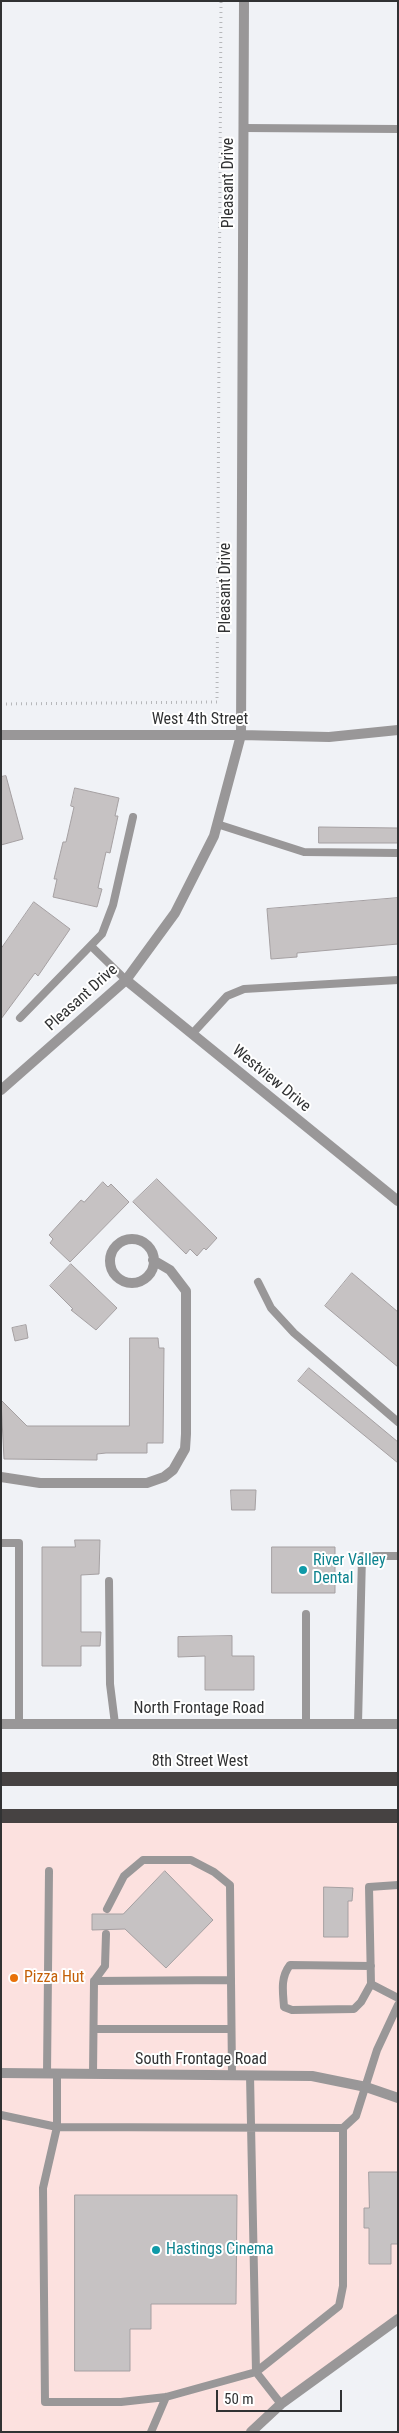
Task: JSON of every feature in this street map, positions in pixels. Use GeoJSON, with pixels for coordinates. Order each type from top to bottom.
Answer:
{"type":"FeatureCollection","features":[{"type":"Feature","properties":{"kind":"highway","name":"8th Street West"},"geometry":{"type":"LineString","coordinates":[[1,1779],[398,1779]]}},
{"type":"Feature","properties":{"kind":"highway"},"geometry":{"type":"LineString","coordinates":[[1,1816],[398,1816]]}},
{"type":"Feature","properties":{"kind":"street","name":"Pleasant Drive"},"geometry":{"type":"LineString","coordinates":[[1,1090],[126,980],[176,913],[214,836],[241,735],[244,1]]}},
{"type":"Feature","properties":{"kind":"street","name":"West 4th Street"},"geometry":{"type":"LineString","coordinates":[[1,735],[329,737],[398,730]]}},
{"type":"Feature","properties":{"kind":"street","name":"Westview Drive"},"geometry":{"type":"LineString","coordinates":[[126,980],[398,1201]]}},
{"type":"Feature","properties":{"kind":"street"},"geometry":{"type":"LineString","coordinates":[[1,1478],[40,1483],[148,1483],[164,1477],[173,1470],[185,1450],[186,1291],[170,1270],[154,1260],[149,1247],[144,1242],[130,1239],[118,1244],[110,1257],[110,1264],[117,1277],[131,1282],[145,1278],[150,1273],[154,1260]]}},
{"type":"Feature","properties":{"kind":"street","name":"North Frontage Road"},"geometry":{"type":"LineString","coordinates":[[1,1724],[398,1724]]}},
{"type":"Feature","properties":{"kind":"street","name":"South Frontage Road"},"geometry":{"type":"LineString","coordinates":[[1,2074],[312,2076],[366,2087],[398,2098]]}},
{"type":"Feature","properties":{"kind":"street"},"geometry":{"type":"LineString","coordinates":[[251,2432],[281,2404],[398,2319]]}},
{"type":"Feature","properties":{"kind":"lane"},"geometry":{"type":"LineString","coordinates":[[244,128],[398,129]]}},
{"type":"Feature","properties":{"kind":"lane"},"geometry":{"type":"LineString","coordinates":[[20,1018],[102,934],[114,905],[134,817]]}},
{"type":"Feature","properties":{"kind":"lane"},"geometry":{"type":"LineString","coordinates":[[218,824],[304,852],[398,853]]}},
{"type":"Feature","properties":{"kind":"lane"},"geometry":{"type":"LineString","coordinates":[[91,946],[126,980]]}},
{"type":"Feature","properties":{"kind":"lane"},"geometry":{"type":"LineString","coordinates":[[192,1034],[227,996],[244,989],[398,980]]}},
{"type":"Feature","properties":{"kind":"lane"},"geometry":{"type":"LineString","coordinates":[[258,1282],[271,1308],[294,1333],[398,1422]]}},
{"type":"Feature","properties":{"kind":"lane"},"geometry":{"type":"LineString","coordinates":[[1,1543],[19,1543],[19,1724]]}},
{"type":"Feature","properties":{"kind":"lane"},"geometry":{"type":"LineString","coordinates":[[358,1724],[362,1556],[398,1556]]}},
{"type":"Feature","properties":{"kind":"lane"},"geometry":{"type":"LineString","coordinates":[[109,1580],[110,1684],[115,1724]]}},
{"type":"Feature","properties":{"kind":"lane"},"geometry":{"type":"LineString","coordinates":[[306,1614],[306,1724]]}},
{"type":"Feature","properties":{"kind":"lane"},"geometry":{"type":"LineString","coordinates":[[107,1909],[124,1876],[144,1860],[192,1860],[214,1872],[230,1884],[232,2075]]}},
{"type":"Feature","properties":{"kind":"lane"},"geometry":{"type":"LineString","coordinates":[[49,1871],[52,2073],[57,2127],[43,2188],[45,2402],[121,2402],[166,2397],[256,2372],[339,2306],[343,2286],[343,2128]]}},
{"type":"Feature","properties":{"kind":"lane"},"geometry":{"type":"LineString","coordinates":[[371,1966],[290,1965],[282,1984],[284,2007],[292,2010],[354,2009],[361,2002],[371,1984],[371,1966],[369,1887],[398,1885]]}},
{"type":"Feature","properties":{"kind":"lane"},"geometry":{"type":"LineString","coordinates":[[93,2074],[94,1981],[105,1966],[106,1934]]}},
{"type":"Feature","properties":{"kind":"lane"},"geometry":{"type":"LineString","coordinates":[[94,1981],[231,1980]]}},
{"type":"Feature","properties":{"kind":"lane"},"geometry":{"type":"LineString","coordinates":[[371,1984],[398,1998]]}},
{"type":"Feature","properties":{"kind":"lane"},"geometry":{"type":"LineString","coordinates":[[1,2115],[57,2127],[343,2128],[356,2116],[376,2050],[398,2005]]}},
{"type":"Feature","properties":{"kind":"lane"},"geometry":{"type":"LineString","coordinates":[[94,2028],[231,2028]]}},
{"type":"Feature","properties":{"kind":"lane"},"geometry":{"type":"LineString","coordinates":[[250,2075],[256,2372],[281,2404]]}},
{"type":"Feature","properties":{"kind":"lane"},"geometry":{"type":"LineString","coordinates":[[151,2432],[166,2397]]}},
{"type":"Feature","properties":{"kind":"path"},"geometry":{"type":"LineString","coordinates":[[1,704],[217,702],[221,1]]}},
{"type":"Feature","properties":{"kind":"shaded area"},"geometry":{"type":"Polygon","coordinates":[[[1,1816],[398,1816],[398,2319],[251,2432],[1,2432],[1,1816]]]}},
{"type":"Feature","properties":{"kind":"building"},"geometry":{"type":"Polygon","coordinates":[[[6,776],[23,839],[1,845],[1,777],[6,776]]]}},
{"type":"Feature","properties":{"kind":"building"},"geometry":{"type":"Polygon","coordinates":[[[75,788],[119,798],[115,816],[118,816],[110,853],[106,852],[98,888],[102,889],[97,907],[53,897],[57,879],[54,879],[63,842],[66,842],[74,807],[71,806],[75,788]]]}},
{"type":"Feature","properties":{"kind":"building"},"geometry":{"type":"Polygon","coordinates":[[[319,827],[398,828],[398,843],[319,843],[319,827]]]}},
{"type":"Feature","properties":{"kind":"building"},"geometry":{"type":"Polygon","coordinates":[[[398,898],[398,944],[297,953],[297,957],[271,959],[267,909],[398,898]]]}},
{"type":"Feature","properties":{"kind":"building"},"geometry":{"type":"Polygon","coordinates":[[[34,902],[70,929],[38,976],[35,973],[1,1019],[1,949],[34,902]]]}},
{"type":"Feature","properties":{"kind":"building"},"geometry":{"type":"Polygon","coordinates":[[[157,1179],[217,1238],[206,1250],[204,1248],[197,1256],[190,1249],[186,1254],[133,1202],[157,1179]]]}},
{"type":"Feature","properties":{"kind":"building"},"geometry":{"type":"Polygon","coordinates":[[[103,1182],[108,1187],[111,1184],[129,1202],[70,1262],[50,1243],[53,1239],[49,1235],[81,1200],[84,1202],[103,1182]]]}},
{"type":"Feature","properties":{"kind":"building"},"geometry":{"type":"Polygon","coordinates":[[[71,1264],[117,1308],[96,1330],[71,1310],[73,1309],[50,1286],[71,1264]]]}},
{"type":"Feature","properties":{"kind":"building"},"geometry":{"type":"Polygon","coordinates":[[[352,1273],[398,1312],[398,1367],[325,1306],[352,1273]]]}},
{"type":"Feature","properties":{"kind":"building"},"geometry":{"type":"Polygon","coordinates":[[[26,1325],[28,1338],[15,1341],[12,1328],[26,1325]]]}},
{"type":"Feature","properties":{"kind":"building"},"geometry":{"type":"Polygon","coordinates":[[[130,1338],[158,1338],[159,1348],[164,1348],[163,1443],[147,1443],[147,1453],[97,1454],[97,1460],[4,1459],[1,1400],[27,1426],[129,1426],[130,1338]]]}},
{"type":"Feature","properties":{"kind":"building"},"geometry":{"type":"Polygon","coordinates":[[[309,1368],[398,1442],[398,1463],[298,1381],[309,1368]]]}},
{"type":"Feature","properties":{"kind":"building"},"geometry":{"type":"Polygon","coordinates":[[[231,1490],[256,1490],[255,1510],[232,1510],[231,1490]]]}},
{"type":"Feature","properties":{"kind":"building"},"geometry":{"type":"Polygon","coordinates":[[[75,1540],[100,1540],[99,1574],[81,1575],[81,1632],[101,1632],[100,1646],[81,1646],[81,1666],[42,1666],[42,1547],[75,1547],[75,1540]]]}},
{"type":"Feature","properties":{"kind":"building","name":"River Valley Dental"},"geometry":{"type":"Polygon","coordinates":[[[272,1547],[335,1547],[335,1593],[272,1593],[272,1547]]]}},
{"type":"Feature","properties":{"kind":"building"},"geometry":{"type":"Polygon","coordinates":[[[232,1636],[232,1656],[254,1656],[254,1690],[205,1690],[205,1656],[178,1657],[178,1637],[232,1636]]]}},
{"type":"Feature","properties":{"kind":"building"},"geometry":{"type":"Polygon","coordinates":[[[165,1871],[213,1920],[166,1968],[125,1929],[92,1930],[92,1914],[123,1914],[165,1871]]]}},
{"type":"Feature","properties":{"kind":"building"},"geometry":{"type":"Polygon","coordinates":[[[324,1887],[353,1888],[352,1901],[348,1901],[348,1937],[324,1937],[324,1887]]]}},
{"type":"Feature","properties":{"kind":"building"},"geometry":{"type":"Polygon","coordinates":[[[369,2172],[398,2172],[398,2244],[391,2244],[391,2264],[369,2264],[369,2228],[364,2228],[364,2208],[369,2208],[369,2172]]]}},
{"type":"Feature","properties":{"kind":"building","name":"Hastings Cinema"},"geometry":{"type":"Polygon","coordinates":[[[75,2195],[237,2195],[236,2304],[151,2304],[151,2329],[130,2329],[130,2371],[75,2371],[75,2195]]]}},
{"type":"Feature","properties":{"kind":"place","name":"River Valley Dental"},"geometry":{"type":"Point","coordinates":[303,1570]}},
{"type":"Feature","properties":{"kind":"place","name":"Pizza Hut"},"geometry":{"type":"Point","coordinates":[14,1978]}},
{"type":"Feature","properties":{"kind":"place","name":"Hastings Cinema"},"geometry":{"type":"Point","coordinates":[156,2250]}}]}
